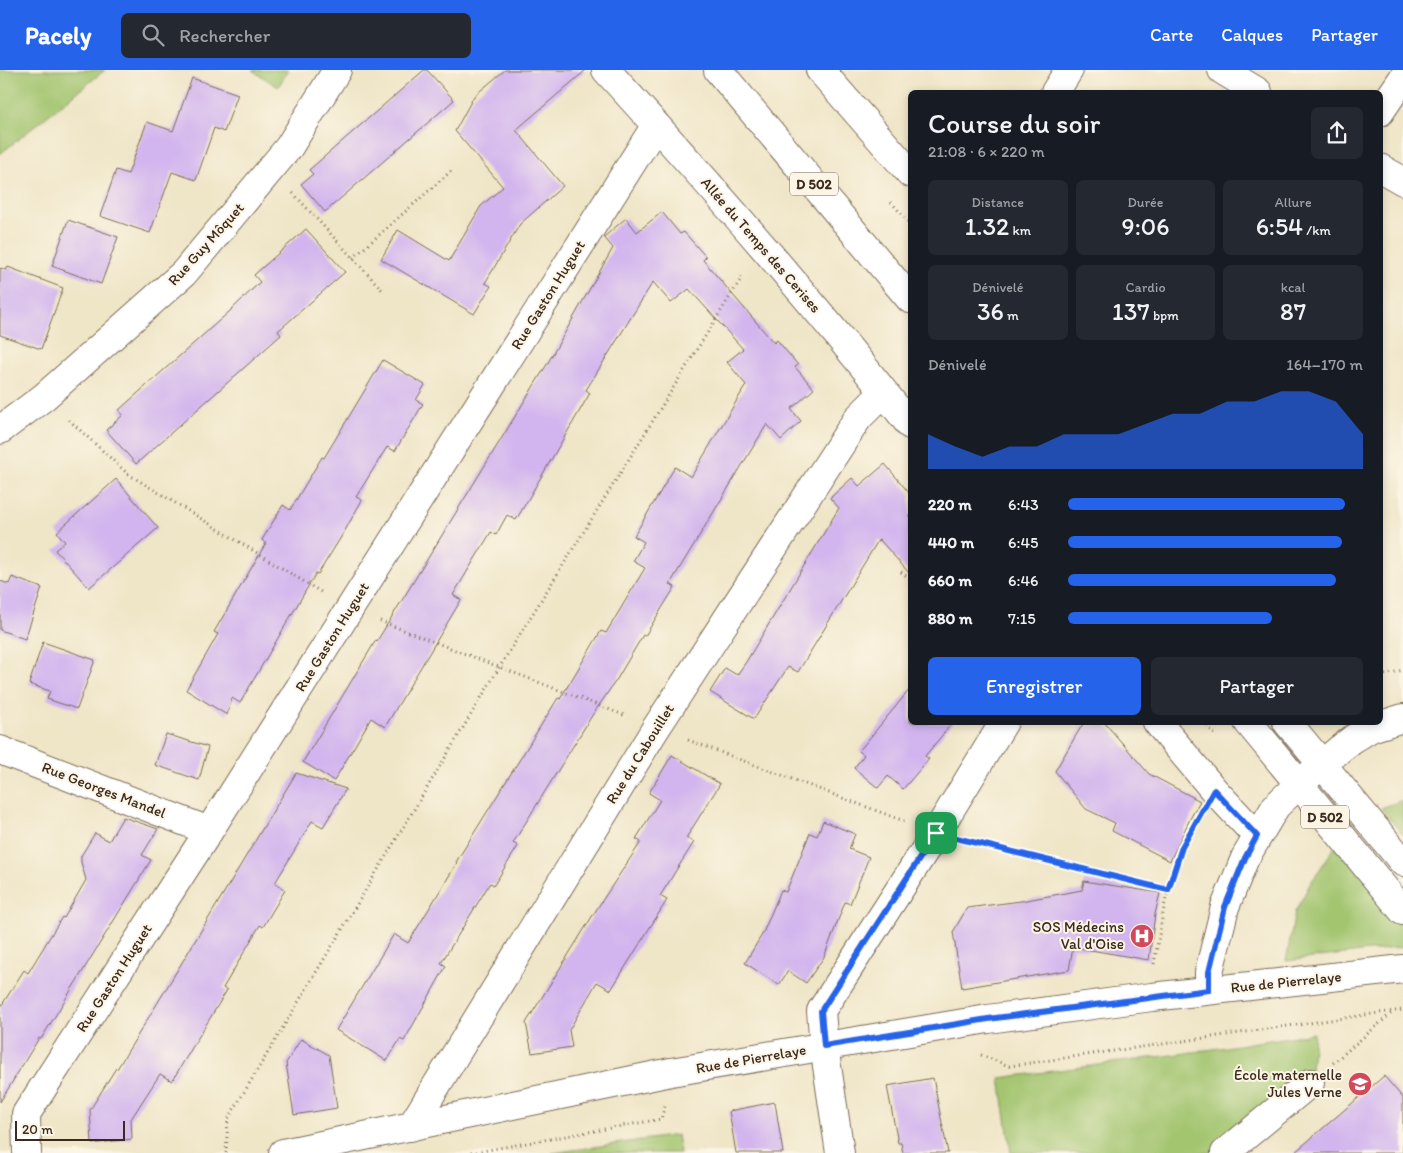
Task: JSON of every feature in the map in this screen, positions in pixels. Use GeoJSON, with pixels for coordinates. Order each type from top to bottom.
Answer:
{"type":"FeatureCollection","features":[{"type":"Feature","properties":{"kind":"street","name":"Rue Guy Môquet"},"geometry":{"type":"LineString","coordinates":[[0,430],[44,397],[184,273],[289,148],[337,70]]}},
{"type":"Feature","properties":{"kind":"street","name":"Allée du Temps des Cerises"},"geometry":{"type":"LineString","coordinates":[[606,70],[762,245],[908,422]]}},
{"type":"Feature","properties":{"kind":"street","name":"D 502"},"geometry":{"type":"LineString","coordinates":[[718,70],[908,297]]}},
{"type":"Feature","properties":{"kind":"street"},"geometry":{"type":"LineString","coordinates":[[820,70],[908,171]]}},
{"type":"Feature","properties":{"kind":"street"},"geometry":{"type":"LineString","coordinates":[[1056,90],[1069,70]]}},
{"type":"Feature","properties":{"kind":"street"},"geometry":{"type":"LineString","coordinates":[[1222,70],[1255,90]]}},
{"type":"Feature","properties":{"kind":"street"},"geometry":{"type":"LineString","coordinates":[[1383,108],[1403,78]]}},
{"type":"Feature","properties":{"kind":"street","name":"Rue Gaston Huguet"},"geometry":{"type":"LineString","coordinates":[[27,1153],[26,1114],[209,831],[656,125]]}},
{"type":"Feature","properties":{"kind":"street"},"geometry":{"type":"LineString","coordinates":[[1383,170],[1403,181]]}},
{"type":"Feature","properties":{"kind":"street","name":"Rue du Cabouillet"},"geometry":{"type":"LineString","coordinates":[[411,1127],[656,728],[858,418],[884,392]]}},
{"type":"Feature","properties":{"kind":"street"},"geometry":{"type":"LineString","coordinates":[[1383,722],[1403,718]]}},
{"type":"Feature","properties":{"kind":"street"},"geometry":{"type":"LineString","coordinates":[[840,1153],[824,1046],[821,1011],[936,833],[1002,725]]}},
{"type":"Feature","properties":{"kind":"street"},"geometry":{"type":"LineString","coordinates":[[1160,725],[1214,790],[1257,836]]}},
{"type":"Feature","properties":{"kind":"street","name":"D 502"},"geometry":{"type":"LineString","coordinates":[[1250,725],[1403,911]]}},
{"type":"Feature","properties":{"kind":"street","name":"D 502"},"geometry":{"type":"LineString","coordinates":[[1289,725],[1403,862]]}},
{"type":"Feature","properties":{"kind":"street"},"geometry":{"type":"LineString","coordinates":[[1209,990],[1209,972],[1225,907],[1245,858],[1257,836],[1276,806],[1368,725]]}},
{"type":"Feature","properties":{"kind":"street","name":"Rue Georges Mandel"},"geometry":{"type":"LineString","coordinates":[[0,750],[209,831]]}},
{"type":"Feature","properties":{"kind":"street","name":"Rue de Pierrelaye"},"geometry":{"type":"LineString","coordinates":[[283,1153],[671,1072],[988,1019],[1209,990],[1403,969]]}},
{"type":"Feature","properties":{"kind":"street"},"geometry":{"type":"LineString","coordinates":[[1225,1153],[1310,1082]]}},
{"type":"Feature","properties":{"kind":"path"},"geometry":{"type":"LineString","coordinates":[[271,168],[384,292]]}},
{"type":"Feature","properties":{"kind":"path"},"geometry":{"type":"LineString","coordinates":[[353,258],[451,171]]}},
{"type":"Feature","properties":{"kind":"path"},"geometry":{"type":"LineString","coordinates":[[226,1153],[228,1119],[499,668],[762,245]]}},
{"type":"Feature","properties":{"kind":"path"},"geometry":{"type":"LineString","coordinates":[[44,397],[128,474],[350,609],[499,668],[936,833],[1168,890]]}},
{"type":"Feature","properties":{"kind":"path"},"geometry":{"type":"LineString","coordinates":[[901,572],[908,577]]}},
{"type":"Feature","properties":{"kind":"path"},"geometry":{"type":"LineString","coordinates":[[1383,675],[1403,670]]}},
{"type":"Feature","properties":{"kind":"path"},"geometry":{"type":"LineString","coordinates":[[1152,997],[1154,957],[1168,890],[1182,847],[1214,790]]}},
{"type":"Feature","properties":{"kind":"path"},"geometry":{"type":"LineString","coordinates":[[975,1053],[1009,1066],[1403,1010]]}},
{"type":"Feature","properties":{"kind":"path"},"geometry":{"type":"LineString","coordinates":[[1310,1082],[1394,1011]]}},
{"type":"Feature","properties":{"kind":"green space"},"geometry":{"type":"Polygon","coordinates":[[[0,70],[105,70],[0,154],[0,70]]]}},
{"type":"Feature","properties":{"kind":"green space"},"geometry":{"type":"Polygon","coordinates":[[[252,70],[289,70],[278,87],[252,70]]]}},
{"type":"Feature","properties":{"kind":"green space"},"geometry":{"type":"Polygon","coordinates":[[[1403,800],[1403,835],[1381,808],[1403,800]]]}},
{"type":"Feature","properties":{"kind":"green space"},"geometry":{"type":"Polygon","coordinates":[[[1336,845],[1403,922],[1403,947],[1286,961],[1295,912],[1310,884],[1336,845]]]}},
{"type":"Feature","properties":{"kind":"green space"},"geometry":{"type":"Polygon","coordinates":[[[1314,1033],[1310,1083],[1225,1153],[1011,1153],[1000,1078],[1194,1052],[1314,1033]]]}},
{"type":"Feature","properties":{"kind":"green space"},"geometry":{"type":"Polygon","coordinates":[[[677,1135],[680,1153],[552,1153],[677,1135]]]}},
{"type":"Feature","properties":{"kind":"building"},"geometry":{"type":"Polygon","coordinates":[[[424,70],[427,70],[454,100],[325,212],[301,184],[313,174],[309,170],[424,70]]]}},
{"type":"Feature","properties":{"kind":"building"},"geometry":{"type":"Polygon","coordinates":[[[505,70],[586,70],[516,130],[563,186],[520,224],[485,283],[491,286],[474,314],[381,259],[398,230],[449,261],[481,206],[503,187],[455,131],[474,96],[505,70]]]}},
{"type":"Feature","properties":{"kind":"building"},"geometry":{"type":"Polygon","coordinates":[[[192,78],[238,94],[224,132],[214,128],[196,180],[172,172],[150,233],[100,216],[116,170],[128,174],[147,122],[173,131],[192,78]]]}},
{"type":"Feature","properties":{"kind":"building"},"geometry":{"type":"Polygon","coordinates":[[[662,212],[680,234],[684,232],[706,257],[703,260],[774,343],[777,340],[798,365],[795,367],[814,389],[791,409],[801,421],[781,440],[767,424],[670,584],[675,587],[513,843],[518,846],[494,885],[490,883],[441,963],[446,966],[404,1041],[400,1039],[387,1061],[336,1030],[394,934],[408,943],[558,698],[560,699],[601,631],[606,633],[645,568],[633,561],[644,542],[634,536],[675,467],[691,477],[746,385],[727,362],[743,349],[689,289],[671,303],[653,282],[586,390],[590,393],[516,520],[507,515],[496,535],[491,532],[453,595],[461,600],[385,727],[371,718],[334,781],[303,762],[376,640],[546,366],[613,248],[604,237],[626,218],[637,232],[662,212]]]}},
{"type":"Feature","properties":{"kind":"building"},"geometry":{"type":"Polygon","coordinates":[[[68,220],[118,237],[101,284],[52,266],[68,220]]]}},
{"type":"Feature","properties":{"kind":"building"},"geometry":{"type":"Polygon","coordinates":[[[306,229],[345,272],[278,331],[281,335],[136,464],[106,430],[123,415],[119,410],[260,282],[254,275],[306,229]]]}},
{"type":"Feature","properties":{"kind":"building"},"geometry":{"type":"Polygon","coordinates":[[[8,267],[63,288],[41,349],[0,335],[0,268],[6,270],[8,267]]]}},
{"type":"Feature","properties":{"kind":"building"},"geometry":{"type":"Polygon","coordinates":[[[383,360],[425,385],[416,400],[423,404],[395,451],[387,447],[356,497],[362,500],[343,534],[318,574],[316,573],[240,703],[232,698],[227,715],[186,690],[218,634],[214,632],[266,543],[262,540],[283,505],[290,510],[383,360]]]}},
{"type":"Feature","properties":{"kind":"building"},"geometry":{"type":"Polygon","coordinates":[[[885,464],[908,492],[908,572],[879,539],[798,672],[788,667],[754,719],[710,692],[725,668],[737,675],[746,662],[839,508],[830,498],[852,478],[859,486],[885,464]]]}},
{"type":"Feature","properties":{"kind":"building"},"geometry":{"type":"Polygon","coordinates":[[[116,479],[158,528],[89,588],[55,550],[65,542],[57,532],[116,479]]]}},
{"type":"Feature","properties":{"kind":"building"},"geometry":{"type":"Polygon","coordinates":[[[12,577],[42,588],[25,639],[0,630],[0,581],[9,584],[12,577]]]}},
{"type":"Feature","properties":{"kind":"building"},"geometry":{"type":"Polygon","coordinates":[[[43,642],[95,660],[77,709],[47,699],[50,691],[29,684],[43,642]]]}},
{"type":"Feature","properties":{"kind":"building"},"geometry":{"type":"Polygon","coordinates":[[[908,691],[908,725],[951,725],[925,756],[929,759],[903,789],[888,776],[878,788],[854,768],[864,755],[859,751],[908,691]]]}},
{"type":"Feature","properties":{"kind":"building"},"geometry":{"type":"Polygon","coordinates":[[[1082,725],[1107,725],[1149,774],[1200,801],[1170,861],[1112,831],[1115,823],[1086,809],[1055,771],[1082,725]]]}},
{"type":"Feature","properties":{"kind":"building"},"geometry":{"type":"Polygon","coordinates":[[[166,734],[208,747],[199,780],[155,765],[166,734]]]}},
{"type":"Feature","properties":{"kind":"building"},"geometry":{"type":"Polygon","coordinates":[[[672,755],[720,784],[686,838],[694,842],[660,896],[667,900],[611,990],[597,982],[569,1030],[572,1047],[532,1053],[526,1023],[641,842],[636,839],[660,800],[649,793],[672,755]]]}},
{"type":"Feature","properties":{"kind":"building"},"geometry":{"type":"Polygon","coordinates":[[[296,773],[346,789],[323,827],[312,821],[275,883],[285,890],[263,927],[260,925],[223,988],[227,990],[172,1081],[160,1074],[131,1119],[132,1139],[92,1144],[90,1110],[163,994],[296,773]]]}},
{"type":"Feature","properties":{"kind":"building"},"geometry":{"type":"Polygon","coordinates":[[[123,817],[158,829],[142,855],[151,860],[0,1102],[0,1008],[24,970],[28,973],[86,880],[81,856],[95,833],[109,841],[123,817]]]}},
{"type":"Feature","properties":{"kind":"building"},"geometry":{"type":"Polygon","coordinates":[[[823,821],[855,834],[849,849],[869,857],[850,904],[845,902],[824,957],[806,983],[788,971],[779,985],[745,963],[763,933],[781,890],[786,892],[810,833],[817,836],[823,821]]]}},
{"type":"Feature","properties":{"kind":"building"},"geometry":{"type":"Polygon","coordinates":[[[1084,881],[1160,893],[1155,914],[1149,960],[1073,947],[1069,970],[962,988],[953,932],[967,908],[1082,890],[1084,881]]]}},
{"type":"Feature","properties":{"kind":"building"},"geometry":{"type":"Polygon","coordinates":[[[301,1039],[329,1055],[337,1108],[294,1115],[286,1063],[301,1039]]]}},
{"type":"Feature","properties":{"kind":"building"},"geometry":{"type":"Polygon","coordinates":[[[1384,1076],[1403,1098],[1403,1153],[1294,1153],[1384,1076]]]}},
{"type":"Feature","properties":{"kind":"building"},"geometry":{"type":"Polygon","coordinates":[[[933,1078],[948,1153],[903,1153],[901,1143],[898,1143],[887,1086],[933,1078]]]}},
{"type":"Feature","properties":{"kind":"building"},"geometry":{"type":"Polygon","coordinates":[[[775,1102],[783,1153],[736,1153],[729,1111],[775,1102]]]}},
{"type":"Feature","properties":{"kind":"place","name":"SOS Médecins Val d'Oise"},"geometry":{"type":"Point","coordinates":[1142,936]}},
{"type":"Feature","properties":{"kind":"place","name":"École maternelle Jules Verne"},"geometry":{"type":"Point","coordinates":[1360,1084]}},
{"type":"Feature","properties":{"kind":"route"},"geometry":{"type":"LineString","coordinates":[[1214,790],[1257,836],[1245,858],[1225,907],[1209,972],[1209,990],[988,1019],[824,1046],[821,1011],[936,833],[1168,890],[1182,847],[1214,790]]}}]}
